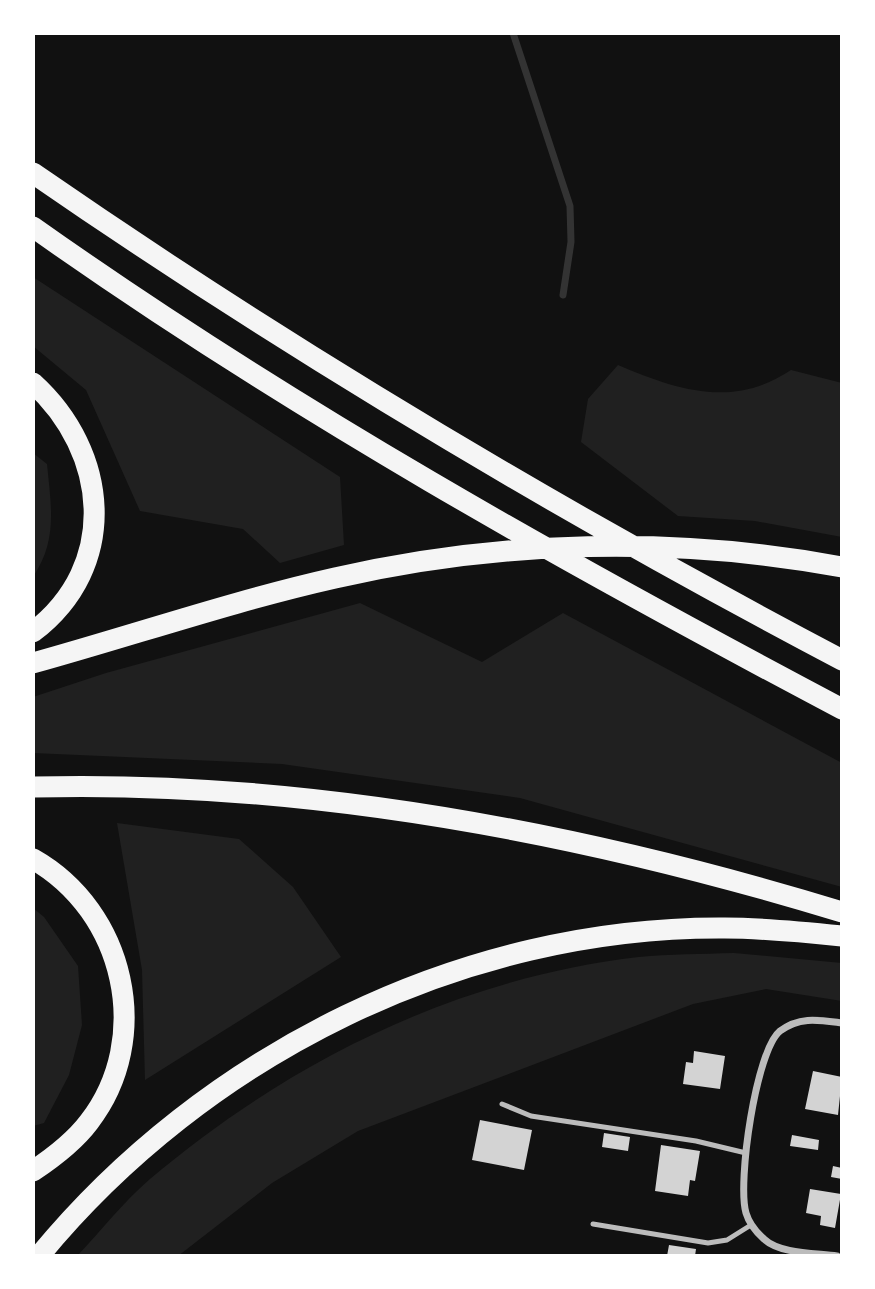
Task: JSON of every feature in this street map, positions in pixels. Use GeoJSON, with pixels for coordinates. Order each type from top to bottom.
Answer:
{"type":"FeatureCollection","features":[{"type":"Feature","properties":{"kind":"highway"},"geometry":{"type":"LineString","coordinates":[[33,173],[206,290],[428,429],[728,600],[842,660]]}},
{"type":"Feature","properties":{"kind":"highway"},"geometry":{"type":"LineString","coordinates":[[33,228],[385,456],[586,572],[842,709]]}},
{"type":"Feature","properties":{"kind":"highway"},"geometry":{"type":"LineString","coordinates":[[33,383],[64,415],[79,440],[90,471],[94,502],[93,534],[78,582],[66,601],[33,632]]}},
{"type":"Feature","properties":{"kind":"highway"},"geometry":{"type":"LineString","coordinates":[[33,663],[253,598],[337,578],[433,560],[537,548],[599,546],[741,553],[842,567]]}},
{"type":"Feature","properties":{"kind":"highway"},"geometry":{"type":"LineString","coordinates":[[33,787],[139,786],[260,792],[402,809],[645,860],[842,912]]}},
{"type":"Feature","properties":{"kind":"highway"},"geometry":{"type":"LineString","coordinates":[[33,859],[65,882],[85,902],[104,930],[117,961],[125,1022],[122,1052],[110,1088],[90,1122],[62,1152],[33,1171]]}},
{"type":"Feature","properties":{"kind":"highway"},"geometry":{"type":"LineString","coordinates":[[39,1256],[99,1189],[191,1111],[261,1063],[361,1007],[425,982],[520,952],[602,937],[726,928],[842,936]]}},
{"type":"Feature","properties":{"kind":"street"},"geometry":{"type":"LineString","coordinates":[[837,1256],[776,1247],[751,1225],[744,1202],[746,1153],[763,1061],[772,1038],[801,1020],[842,1023]]}},
{"type":"Feature","properties":{"kind":"lane"},"geometry":{"type":"LineString","coordinates":[[502,1104],[531,1116],[696,1141],[746,1153]]}},
{"type":"Feature","properties":{"kind":"lane"},"geometry":{"type":"LineString","coordinates":[[593,1224],[708,1243],[727,1240],[751,1225]]}},
{"type":"Feature","properties":{"kind":"shaded area"},"geometry":{"type":"Polygon","coordinates":[[[33,277],[340,477],[344,545],[280,563],[243,529],[140,511],[86,390],[33,346],[33,277]]]}},
{"type":"Feature","properties":{"kind":"shaded area"},"geometry":{"type":"Polygon","coordinates":[[[618,365],[662,382],[705,391],[748,389],[791,370],[842,383],[842,537],[755,521],[678,516],[581,442],[588,399],[618,365]]]}},
{"type":"Feature","properties":{"kind":"shaded area"},"geometry":{"type":"Polygon","coordinates":[[[33,453],[47,464],[51,522],[46,550],[33,577],[33,453]]]}},
{"type":"Feature","properties":{"kind":"shaded area"},"geometry":{"type":"Polygon","coordinates":[[[360,603],[482,662],[563,613],[842,763],[842,887],[520,798],[282,764],[33,753],[33,697],[106,673],[360,603]]]}},
{"type":"Feature","properties":{"kind":"shaded area"},"geometry":{"type":"Polygon","coordinates":[[[117,823],[239,839],[293,887],[341,957],[145,1080],[142,970],[117,823]]]}},
{"type":"Feature","properties":{"kind":"shaded area"},"geometry":{"type":"Polygon","coordinates":[[[33,908],[44,917],[78,966],[82,1025],[69,1075],[44,1123],[33,1126],[33,908]]]}},
{"type":"Feature","properties":{"kind":"shaded area"},"geometry":{"type":"Polygon","coordinates":[[[734,953],[842,963],[842,1001],[766,989],[693,1004],[358,1131],[272,1183],[178,1256],[77,1256],[140,1188],[203,1137],[259,1098],[317,1063],[378,1032],[505,984],[571,968],[639,957],[734,953]]]}},
{"type":"Feature","properties":{"kind":"building"},"geometry":{"type":"Polygon","coordinates":[[[694,1051],[725,1056],[720,1089],[683,1084],[686,1062],[693,1063],[694,1051]]]}},
{"type":"Feature","properties":{"kind":"building"},"geometry":{"type":"Polygon","coordinates":[[[813,1071],[842,1077],[838,1115],[805,1109],[813,1071]]]}},
{"type":"Feature","properties":{"kind":"building"},"geometry":{"type":"Polygon","coordinates":[[[480,1120],[532,1130],[524,1170],[472,1160],[480,1120]]]}},
{"type":"Feature","properties":{"kind":"building"},"geometry":{"type":"Polygon","coordinates":[[[604,1133],[630,1137],[628,1151],[602,1147],[604,1133]]]}},
{"type":"Feature","properties":{"kind":"building"},"geometry":{"type":"Polygon","coordinates":[[[792,1135],[819,1140],[818,1150],[790,1146],[792,1135]]]}},
{"type":"Feature","properties":{"kind":"building"},"geometry":{"type":"Polygon","coordinates":[[[661,1145],[700,1151],[695,1181],[690,1180],[688,1196],[655,1191],[661,1145]]]}},
{"type":"Feature","properties":{"kind":"building"},"geometry":{"type":"Polygon","coordinates":[[[833,1166],[842,1168],[842,1179],[831,1177],[833,1166]]]}},
{"type":"Feature","properties":{"kind":"building"},"geometry":{"type":"Polygon","coordinates":[[[810,1189],[841,1194],[835,1228],[820,1225],[821,1216],[806,1213],[810,1189]]]}},
{"type":"Feature","properties":{"kind":"building"},"geometry":{"type":"Polygon","coordinates":[[[669,1245],[696,1249],[695,1256],[667,1256],[669,1245]]]}},
{"type":"Feature","properties":{"kind":"waterway"},"geometry":{"type":"LineString","coordinates":[[513,33],[570,206],[571,242],[563,295]]}}]}
